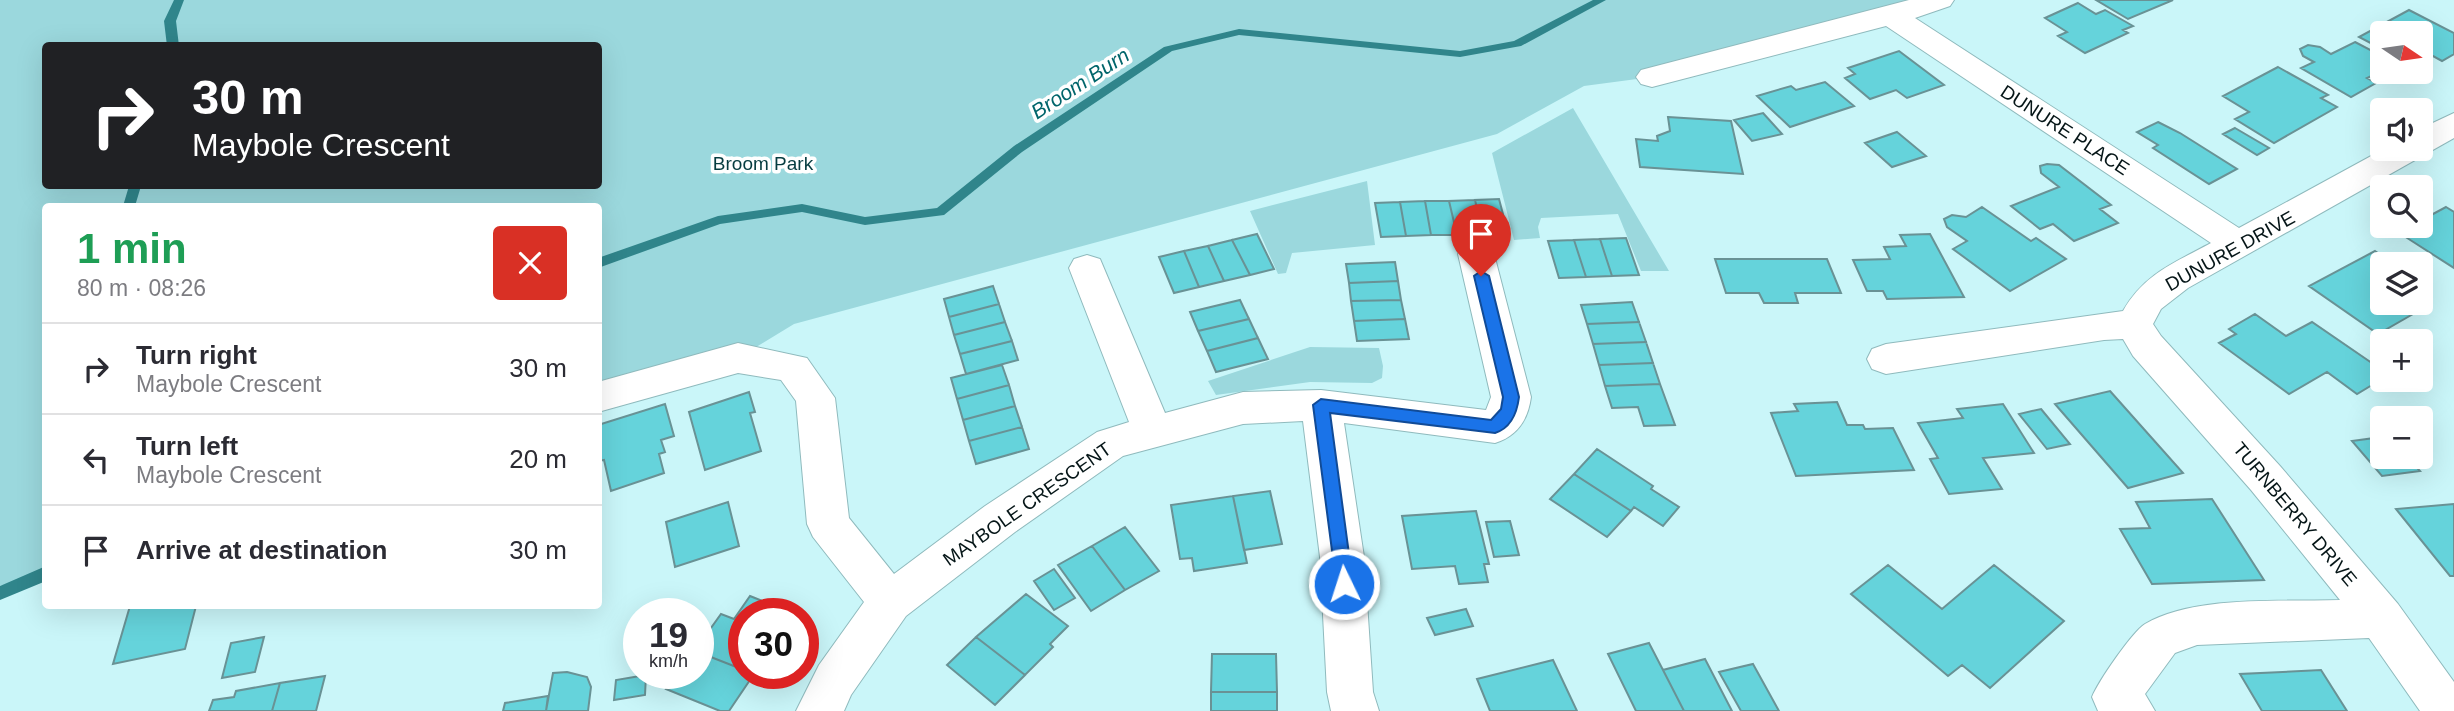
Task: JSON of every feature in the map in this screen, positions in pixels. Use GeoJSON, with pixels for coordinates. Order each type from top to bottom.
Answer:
{"type":"FeatureCollection","features":[{"type":"Feature","properties":{"kind":"street"},"geometry":{"type":"LineString","coordinates":[[1652,77],[1891,16],[1939,0]]}},
{"type":"Feature","properties":{"kind":"street","name":"DUNURE PLACE"},"geometry":{"type":"LineString","coordinates":[[1891,16],[2238,244]]}},
{"type":"Feature","properties":{"kind":"street"},"geometry":{"type":"LineString","coordinates":[[2433,136],[2454,124]]}},
{"type":"Feature","properties":{"kind":"street","name":"DUNURE DRIVE"},"geometry":{"type":"LineString","coordinates":[[2134,325],[2148,300],[2175,279],[2388,161]]}},
{"type":"Feature","properties":{"kind":"street","name":"MAYBOLE CRESCENT"},"geometry":{"type":"LineString","coordinates":[[820,711],[835,680],[890,602],[1000,519],[1111,443],[1244,408],[1321,405],[1495,427],[1509,412],[1511,397],[1476,254]]}},
{"type":"Feature","properties":{"kind":"street"},"geometry":{"type":"LineString","coordinates":[[1087,268],[1153,432]]}},
{"type":"Feature","properties":{"kind":"street"},"geometry":{"type":"LineString","coordinates":[[1886,359],[2105,326],[2134,325]]}},
{"type":"Feature","properties":{"kind":"street","name":"TURNBERRY DRIVE"},"geometry":{"type":"LineString","coordinates":[[2134,325],[2147,346],[2254,462],[2382,618],[2449,708]]}},
{"type":"Feature","properties":{"kind":"street"},"geometry":{"type":"LineString","coordinates":[[602,396],[738,358],[793,368],[815,398],[828,524],[890,602]]}},
{"type":"Feature","properties":{"kind":"street"},"geometry":{"type":"LineString","coordinates":[[1321,405],[1342,556],[1350,692],[1355,711]]}},
{"type":"Feature","properties":{"kind":"street"},"geometry":{"type":"LineString","coordinates":[[2123,704],[2159,639],[2197,625],[2382,618]]}},
{"type":"Feature","properties":{"kind":"green space","name":"Broom Park"},"geometry":{"type":"Polygon","coordinates":[[[0,0],[1921,0],[1652,77],[1584,86],[1497,134],[794,324],[738,358],[602,399],[602,203],[42,203],[42,575],[0,586],[0,0]]]}},
{"type":"Feature","properties":{"kind":"green space"},"geometry":{"type":"Polygon","coordinates":[[[1573,108],[1669,271],[1641,271],[1618,214],[1541,218],[1538,227],[1540,238],[1514,240],[1492,153],[1573,108]]]}},
{"type":"Feature","properties":{"kind":"green space"},"geometry":{"type":"Polygon","coordinates":[[[1367,181],[1375,245],[1292,253],[1286,273],[1278,274],[1250,211],[1367,181]]]}},
{"type":"Feature","properties":{"kind":"green space"},"geometry":{"type":"Polygon","coordinates":[[[1310,347],[1379,348],[1383,366],[1382,378],[1372,383],[1310,382],[1216,395],[1208,381],[1310,347]]]}},
{"type":"Feature","properties":{"kind":"building"},"geometry":{"type":"Polygon","coordinates":[[[2096,0],[2173,0],[2128,19],[2096,0]]]}},
{"type":"Feature","properties":{"kind":"building"},"geometry":{"type":"Polygon","coordinates":[[[2078,3],[2096,14],[2105,10],[2133,26],[2123,30],[2128,33],[2085,53],[2058,36],[2067,32],[2045,18],[2078,3]]]}},
{"type":"Feature","properties":{"kind":"building"},"geometry":{"type":"Polygon","coordinates":[[[2409,10],[2431,21],[2389,21],[2409,10]]]}},
{"type":"Feature","properties":{"kind":"building"},"geometry":{"type":"Polygon","coordinates":[[[2433,22],[2454,33],[2454,54],[2442,61],[2433,56],[2433,22]]]}},
{"type":"Feature","properties":{"kind":"building"},"geometry":{"type":"Polygon","coordinates":[[[2370,31],[2370,43],[2359,37],[2370,31]]]}},
{"type":"Feature","properties":{"kind":"building"},"geometry":{"type":"Polygon","coordinates":[[[2355,42],[2370,50],[2370,77],[2367,78],[2370,84],[2374,84],[2351,97],[2301,68],[2314,62],[2303,56],[2300,49],[2308,45],[2320,47],[2331,54],[2355,42]]]}},
{"type":"Feature","properties":{"kind":"building"},"geometry":{"type":"Polygon","coordinates":[[[1899,51],[1944,85],[1907,98],[1896,90],[1870,99],[1845,78],[1855,74],[1848,68],[1899,51]]]}},
{"type":"Feature","properties":{"kind":"building"},"geometry":{"type":"Polygon","coordinates":[[[2278,67],[2328,95],[2321,98],[2337,107],[2274,143],[2235,119],[2249,112],[2223,96],[2278,67]]]}},
{"type":"Feature","properties":{"kind":"building"},"geometry":{"type":"Polygon","coordinates":[[[1825,82],[1854,106],[1790,127],[1757,96],[1791,86],[1796,90],[1825,82]]]}},
{"type":"Feature","properties":{"kind":"building"},"geometry":{"type":"Polygon","coordinates":[[[1763,113],[1782,134],[1752,141],[1734,120],[1763,113]]]}},
{"type":"Feature","properties":{"kind":"building"},"geometry":{"type":"Polygon","coordinates":[[[1668,117],[1731,121],[1743,174],[1640,167],[1636,139],[1658,141],[1657,136],[1670,131],[1668,117]]]}},
{"type":"Feature","properties":{"kind":"building"},"geometry":{"type":"Polygon","coordinates":[[[2158,122],[2237,169],[2209,184],[2153,148],[2158,145],[2137,132],[2158,122]]]}},
{"type":"Feature","properties":{"kind":"building"},"geometry":{"type":"Polygon","coordinates":[[[2235,128],[2269,148],[2257,155],[2223,134],[2235,128]]]}},
{"type":"Feature","properties":{"kind":"building"},"geometry":{"type":"Polygon","coordinates":[[[1897,132],[1926,156],[1892,167],[1865,143],[1897,132]]]}},
{"type":"Feature","properties":{"kind":"building"},"geometry":{"type":"Polygon","coordinates":[[[2059,165],[2111,205],[2100,209],[2118,223],[2074,241],[2053,224],[2040,229],[2011,206],[2059,187],[2041,173],[2040,166],[2059,165]]]}},
{"type":"Feature","properties":{"kind":"building"},"geometry":{"type":"Polygon","coordinates":[[[1499,199],[1508,233],[1483,234],[1475,200],[1499,199]]]}},
{"type":"Feature","properties":{"kind":"building"},"geometry":{"type":"Polygon","coordinates":[[[1475,200],[1483,234],[1457,235],[1449,201],[1475,200]]]}},
{"type":"Feature","properties":{"kind":"building"},"geometry":{"type":"Polygon","coordinates":[[[1425,201],[1431,235],[1406,236],[1400,202],[1425,201]]]}},
{"type":"Feature","properties":{"kind":"building"},"geometry":{"type":"Polygon","coordinates":[[[1425,201],[1449,201],[1457,235],[1431,235],[1425,201]]]}},
{"type":"Feature","properties":{"kind":"building"},"geometry":{"type":"Polygon","coordinates":[[[1400,202],[1406,236],[1381,237],[1375,203],[1400,202]]]}},
{"type":"Feature","properties":{"kind":"building"},"geometry":{"type":"Polygon","coordinates":[[[1982,207],[2031,241],[2036,238],[2066,259],[2010,291],[1953,249],[1967,241],[1947,227],[1944,219],[1952,215],[1966,217],[1982,207]]]}},
{"type":"Feature","properties":{"kind":"building"},"geometry":{"type":"Polygon","coordinates":[[[2446,207],[2454,212],[2454,268],[2433,252],[2407,238],[2433,238],[2433,214],[2446,207]]]}},
{"type":"Feature","properties":{"kind":"building"},"geometry":{"type":"Polygon","coordinates":[[[1257,234],[1274,269],[1250,275],[1232,240],[1257,234]]]}},
{"type":"Feature","properties":{"kind":"building"},"geometry":{"type":"Polygon","coordinates":[[[1930,234],[1964,297],[1887,299],[1883,291],[1867,291],[1853,260],[1890,259],[1884,247],[1906,246],[1900,235],[1930,234]]]}},
{"type":"Feature","properties":{"kind":"building"},"geometry":{"type":"Polygon","coordinates":[[[1626,238],[1639,275],[1612,276],[1600,239],[1626,238]]]}},
{"type":"Feature","properties":{"kind":"building"},"geometry":{"type":"Polygon","coordinates":[[[1600,239],[1612,276],[1586,277],[1574,240],[1600,239]]]}},
{"type":"Feature","properties":{"kind":"building"},"geometry":{"type":"Polygon","coordinates":[[[1232,240],[1250,275],[1224,281],[1208,246],[1232,240]]]}},
{"type":"Feature","properties":{"kind":"building"},"geometry":{"type":"Polygon","coordinates":[[[1574,240],[1586,277],[1559,278],[1548,241],[1574,240]]]}},
{"type":"Feature","properties":{"kind":"building"},"geometry":{"type":"Polygon","coordinates":[[[1208,246],[1224,281],[1199,287],[1184,251],[1208,246]]]}},
{"type":"Feature","properties":{"kind":"building"},"geometry":{"type":"Polygon","coordinates":[[[1184,251],[1199,287],[1174,293],[1159,257],[1184,251]]]}},
{"type":"Feature","properties":{"kind":"building"},"geometry":{"type":"Polygon","coordinates":[[[2370,254],[2370,315],[2411,315],[2387,329],[2371,329],[2309,286],[2370,254]]]}},
{"type":"Feature","properties":{"kind":"building"},"geometry":{"type":"Polygon","coordinates":[[[1715,259],[1827,259],[1841,293],[1795,293],[1798,303],[1764,303],[1759,293],[1726,293],[1715,259]]]}},
{"type":"Feature","properties":{"kind":"building"},"geometry":{"type":"Polygon","coordinates":[[[1395,262],[1398,281],[1349,283],[1346,264],[1395,262]]]}},
{"type":"Feature","properties":{"kind":"building"},"geometry":{"type":"Polygon","coordinates":[[[1398,281],[1401,300],[1351,301],[1349,283],[1398,281]]]}},
{"type":"Feature","properties":{"kind":"building"},"geometry":{"type":"Polygon","coordinates":[[[993,286],[999,304],[949,317],[944,299],[993,286]]]}},
{"type":"Feature","properties":{"kind":"building"},"geometry":{"type":"Polygon","coordinates":[[[1240,300],[1249,319],[1198,331],[1190,312],[1240,300]]]}},
{"type":"Feature","properties":{"kind":"building"},"geometry":{"type":"Polygon","coordinates":[[[1401,300],[1405,319],[1354,321],[1351,301],[1401,300]]]}},
{"type":"Feature","properties":{"kind":"building"},"geometry":{"type":"Polygon","coordinates":[[[1632,302],[1639,322],[1587,324],[1581,305],[1632,302]]]}},
{"type":"Feature","properties":{"kind":"building"},"geometry":{"type":"Polygon","coordinates":[[[999,304],[1005,322],[954,335],[949,317],[999,304]]]}},
{"type":"Feature","properties":{"kind":"building"},"geometry":{"type":"Polygon","coordinates":[[[2255,314],[2286,336],[2312,322],[2370,362],[2370,386],[2357,394],[2327,372],[2289,394],[2219,343],[2236,334],[2229,329],[2255,314]]]}},
{"type":"Feature","properties":{"kind":"building"},"geometry":{"type":"Polygon","coordinates":[[[1249,319],[1258,338],[1207,351],[1198,331],[1249,319]]]}},
{"type":"Feature","properties":{"kind":"building"},"geometry":{"type":"Polygon","coordinates":[[[1405,319],[1409,339],[1357,341],[1354,321],[1405,319]]]}},
{"type":"Feature","properties":{"kind":"building"},"geometry":{"type":"Polygon","coordinates":[[[1005,322],[1012,341],[960,354],[954,335],[1005,322]]]}},
{"type":"Feature","properties":{"kind":"building"},"geometry":{"type":"Polygon","coordinates":[[[1639,322],[1646,342],[1593,344],[1587,324],[1639,322]]]}},
{"type":"Feature","properties":{"kind":"building"},"geometry":{"type":"Polygon","coordinates":[[[1258,338],[1268,359],[1216,372],[1207,351],[1258,338]]]}},
{"type":"Feature","properties":{"kind":"building"},"geometry":{"type":"Polygon","coordinates":[[[1012,341],[1018,360],[966,374],[960,354],[1012,341]]]}},
{"type":"Feature","properties":{"kind":"building"},"geometry":{"type":"Polygon","coordinates":[[[1646,342],[1653,363],[1599,365],[1593,344],[1646,342]]]}},
{"type":"Feature","properties":{"kind":"building"},"geometry":{"type":"Polygon","coordinates":[[[1653,363],[1660,384],[1605,386],[1599,365],[1653,363]]]}},
{"type":"Feature","properties":{"kind":"building"},"geometry":{"type":"Polygon","coordinates":[[[1002,365],[1009,385],[957,399],[951,378],[1002,365]]]}},
{"type":"Feature","properties":{"kind":"building"},"geometry":{"type":"Polygon","coordinates":[[[1660,384],[1675,425],[1644,426],[1638,407],[1612,408],[1605,386],[1660,384]]]}},
{"type":"Feature","properties":{"kind":"building"},"geometry":{"type":"Polygon","coordinates":[[[1009,385],[1015,406],[963,420],[957,399],[1009,385]]]}},
{"type":"Feature","properties":{"kind":"building"},"geometry":{"type":"Polygon","coordinates":[[[2110,391],[2183,473],[2128,488],[2055,404],[2110,391]]]}},
{"type":"Feature","properties":{"kind":"building"},"geometry":{"type":"Polygon","coordinates":[[[749,392],[755,412],[750,413],[761,451],[705,470],[689,412],[749,392]]]}},
{"type":"Feature","properties":{"kind":"building"},"geometry":{"type":"Polygon","coordinates":[[[1837,402],[1847,425],[1863,425],[1865,429],[1893,428],[1914,470],[1796,476],[1771,413],[1798,411],[1794,404],[1837,402]]]}},
{"type":"Feature","properties":{"kind":"building"},"geometry":{"type":"Polygon","coordinates":[[[665,404],[674,436],[661,440],[665,452],[659,454],[664,473],[611,491],[602,460],[602,424],[665,404]]]}},
{"type":"Feature","properties":{"kind":"building"},"geometry":{"type":"Polygon","coordinates":[[[2003,404],[2034,453],[1983,458],[2002,489],[1949,494],[1930,459],[1938,458],[1918,423],[1963,418],[1957,409],[2003,404]]]}},
{"type":"Feature","properties":{"kind":"building"},"geometry":{"type":"Polygon","coordinates":[[[1015,406],[1022,427],[969,441],[963,420],[1015,406]]]}},
{"type":"Feature","properties":{"kind":"building"},"geometry":{"type":"Polygon","coordinates":[[[2041,409],[2070,444],[2047,449],[2019,414],[2041,409]]]}},
{"type":"Feature","properties":{"kind":"building"},"geometry":{"type":"Polygon","coordinates":[[[1022,427],[1029,449],[976,464],[969,441],[1022,427]]]}},
{"type":"Feature","properties":{"kind":"building"},"geometry":{"type":"Polygon","coordinates":[[[2370,439],[2370,462],[2352,441],[2370,439]]]}},
{"type":"Feature","properties":{"kind":"building"},"geometry":{"type":"Polygon","coordinates":[[[1597,449],[1653,486],[1651,489],[1679,507],[1663,526],[1634,507],[1631,511],[1574,474],[1597,449]]]}},
{"type":"Feature","properties":{"kind":"building"},"geometry":{"type":"Polygon","coordinates":[[[2376,469],[2420,471],[2382,476],[2376,469]]]}},
{"type":"Feature","properties":{"kind":"building"},"geometry":{"type":"Polygon","coordinates":[[[1574,474],[1631,511],[1607,537],[1550,499],[1574,474]]]}},
{"type":"Feature","properties":{"kind":"building"},"geometry":{"type":"Polygon","coordinates":[[[1270,491],[1282,544],[1244,550],[1233,496],[1270,491]]]}},
{"type":"Feature","properties":{"kind":"building"},"geometry":{"type":"Polygon","coordinates":[[[1233,496],[1247,563],[1194,571],[1192,558],[1180,559],[1171,505],[1233,496]]]}},
{"type":"Feature","properties":{"kind":"building"},"geometry":{"type":"Polygon","coordinates":[[[2212,499],[2264,580],[2152,584],[2120,529],[2150,528],[2136,502],[2212,499]]]}},
{"type":"Feature","properties":{"kind":"building"},"geometry":{"type":"Polygon","coordinates":[[[728,502],[739,546],[675,567],[666,522],[728,502]]]}},
{"type":"Feature","properties":{"kind":"building"},"geometry":{"type":"Polygon","coordinates":[[[2454,504],[2454,576],[2450,576],[2396,509],[2454,504]]]}},
{"type":"Feature","properties":{"kind":"building"},"geometry":{"type":"Polygon","coordinates":[[[1476,511],[1489,564],[1484,564],[1488,582],[1459,584],[1455,566],[1412,569],[1402,516],[1476,511]]]}},
{"type":"Feature","properties":{"kind":"building"},"geometry":{"type":"Polygon","coordinates":[[[1510,521],[1519,555],[1494,557],[1486,522],[1510,521]]]}},
{"type":"Feature","properties":{"kind":"building"},"geometry":{"type":"Polygon","coordinates":[[[1125,527],[1159,571],[1125,590],[1092,546],[1125,527]]]}},
{"type":"Feature","properties":{"kind":"building"},"geometry":{"type":"Polygon","coordinates":[[[1092,546],[1125,590],[1091,611],[1058,565],[1092,546]]]}},
{"type":"Feature","properties":{"kind":"building"},"geometry":{"type":"Polygon","coordinates":[[[1888,565],[1942,609],[1994,565],[2064,621],[1990,688],[1962,665],[1948,676],[1851,594],[1888,565]]]}},
{"type":"Feature","properties":{"kind":"building"},"geometry":{"type":"Polygon","coordinates":[[[1054,569],[1075,598],[1054,610],[1034,581],[1054,569]]]}},
{"type":"Feature","properties":{"kind":"building"},"geometry":{"type":"Polygon","coordinates":[[[1026,594],[1068,626],[1050,644],[1053,647],[1025,675],[976,637],[1026,594]]]}},
{"type":"Feature","properties":{"kind":"building"},"geometry":{"type":"Polygon","coordinates":[[[129,609],[195,609],[185,649],[113,664],[129,609]]]}},
{"type":"Feature","properties":{"kind":"building"},"geometry":{"type":"Polygon","coordinates":[[[1466,609],[1473,626],[1435,635],[1427,618],[1466,609]]]}},
{"type":"Feature","properties":{"kind":"building"},"geometry":{"type":"Polygon","coordinates":[[[721,614],[728,617],[728,664],[714,658],[714,624],[721,614]]]}},
{"type":"Feature","properties":{"kind":"building"},"geometry":{"type":"Polygon","coordinates":[[[264,637],[255,672],[222,678],[231,643],[264,637]]]}},
{"type":"Feature","properties":{"kind":"building"},"geometry":{"type":"Polygon","coordinates":[[[976,637],[1025,675],[995,705],[947,665],[976,637]]]}},
{"type":"Feature","properties":{"kind":"building"},"geometry":{"type":"Polygon","coordinates":[[[1649,643],[1684,711],[1636,711],[1608,654],[1649,643]]]}},
{"type":"Feature","properties":{"kind":"building"},"geometry":{"type":"Polygon","coordinates":[[[1212,654],[1276,654],[1277,692],[1211,692],[1212,654]]]}},
{"type":"Feature","properties":{"kind":"building"},"geometry":{"type":"Polygon","coordinates":[[[714,658],[728,664],[728,689],[744,689],[729,711],[720,711],[666,689],[714,689],[714,658]]]}},
{"type":"Feature","properties":{"kind":"building"},"geometry":{"type":"Polygon","coordinates":[[[1705,659],[1732,711],[1684,711],[1663,670],[1705,659]]]}},
{"type":"Feature","properties":{"kind":"building"},"geometry":{"type":"Polygon","coordinates":[[[1553,660],[1577,711],[1490,711],[1477,679],[1553,660]]]}},
{"type":"Feature","properties":{"kind":"building"},"geometry":{"type":"Polygon","coordinates":[[[1753,664],[1779,711],[1741,711],[1719,672],[1753,664]]]}},
{"type":"Feature","properties":{"kind":"building"},"geometry":{"type":"Polygon","coordinates":[[[2321,670],[2347,711],[2262,711],[2240,674],[2321,670]]]}},
{"type":"Feature","properties":{"kind":"building"},"geometry":{"type":"Polygon","coordinates":[[[567,672],[587,677],[591,687],[588,711],[546,711],[553,673],[567,672]]]}},
{"type":"Feature","properties":{"kind":"building"},"geometry":{"type":"Polygon","coordinates":[[[325,676],[316,711],[272,711],[280,683],[325,676]]]}},
{"type":"Feature","properties":{"kind":"building"},"geometry":{"type":"Polygon","coordinates":[[[623,679],[623,689],[645,689],[645,695],[614,700],[616,680],[623,679]]]}},
{"type":"Feature","properties":{"kind":"building"},"geometry":{"type":"Polygon","coordinates":[[[280,683],[272,711],[209,711],[213,700],[234,697],[236,691],[280,683]]]}},
{"type":"Feature","properties":{"kind":"building"},"geometry":{"type":"Polygon","coordinates":[[[1211,692],[1277,692],[1277,711],[1211,711],[1211,692]]]}},
{"type":"Feature","properties":{"kind":"building"},"geometry":{"type":"Polygon","coordinates":[[[548,696],[546,711],[503,711],[505,703],[548,696]]]}},
{"type":"Feature","properties":{"kind":"waterway","name":"Broom Burn"},"geometry":{"type":"LineString","coordinates":[[173,42],[170,21],[179,0]]}},
{"type":"Feature","properties":{"kind":"waterway","name":"Broom Burn"},"geometry":{"type":"LineString","coordinates":[[602,262],[718,220],[802,208],[865,221],[940,212],[1018,149],[1168,49],[1239,32],[1460,54],[1517,44],[1601,0]]}},
{"type":"Feature","properties":{"kind":"waterway","name":"Broom Burn"},"geometry":{"type":"LineString","coordinates":[[130,203],[134,189]]}},
{"type":"Feature","properties":{"kind":"waterway"},"geometry":{"type":"LineString","coordinates":[[0,593],[42,575]]}},
{"type":"Feature","properties":{"kind":"route"},"geometry":{"type":"LineString","coordinates":[[1344,584],[1321,405],[1495,427],[1509,412],[1511,397],[1481,276]]}}]}
